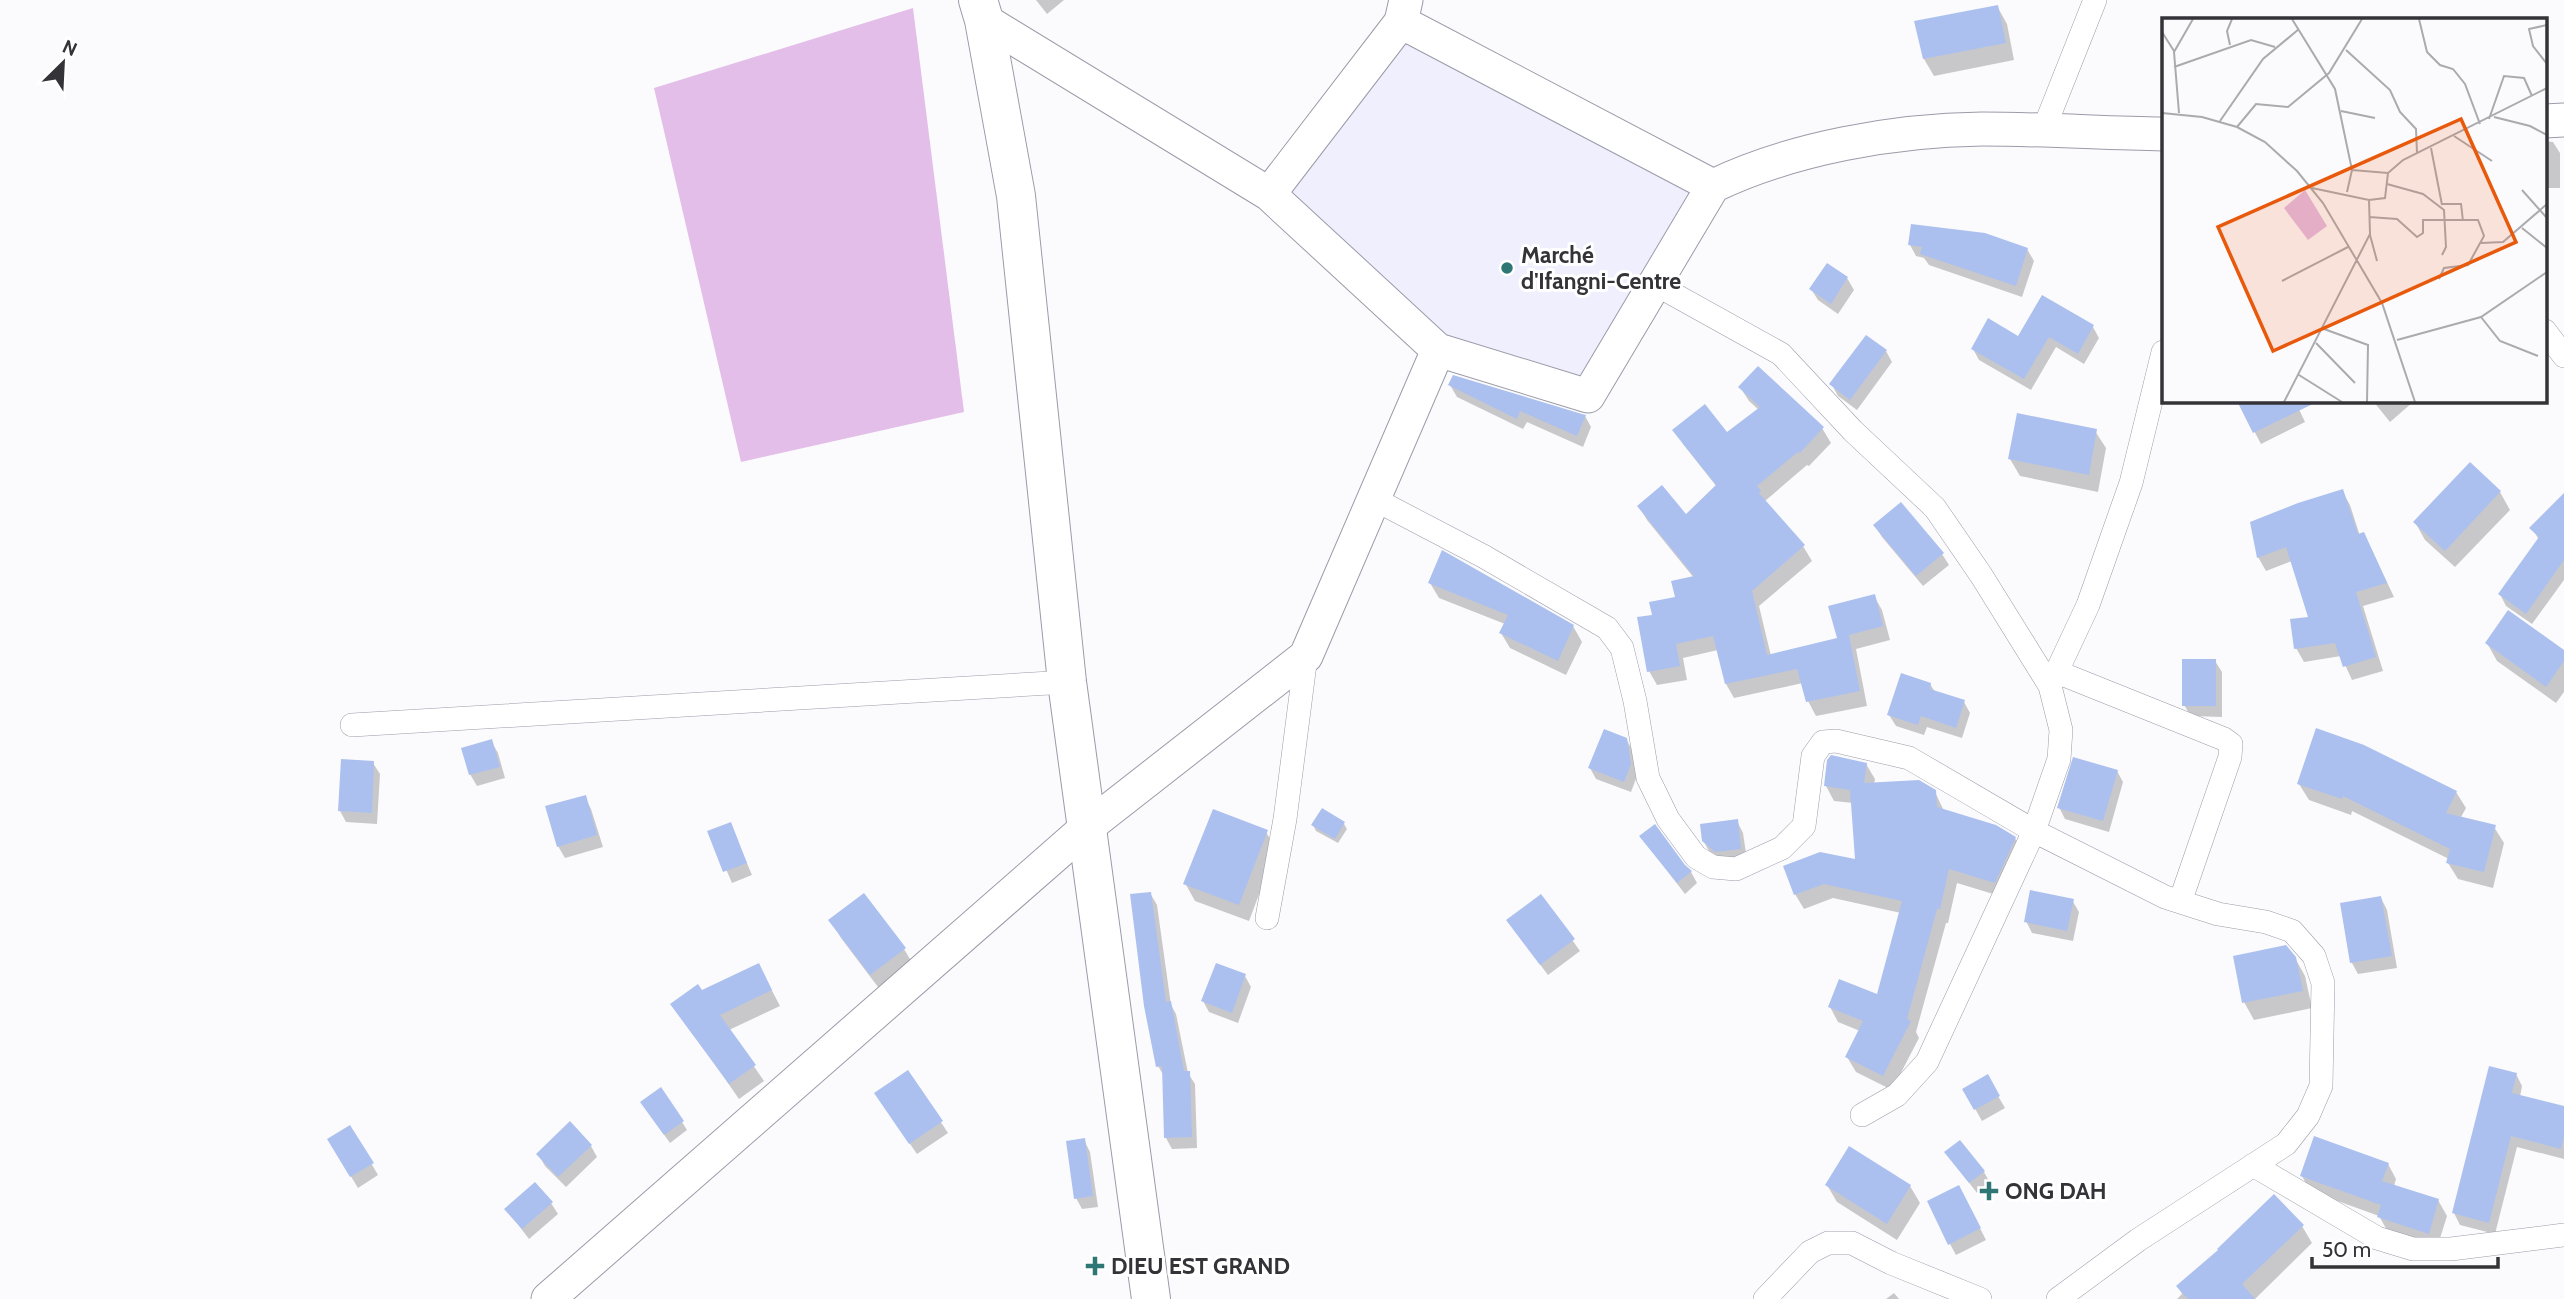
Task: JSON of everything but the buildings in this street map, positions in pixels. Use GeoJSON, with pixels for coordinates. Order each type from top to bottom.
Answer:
{"type":"FeatureCollection","features":[{"type":"Feature","properties":{"kind":"highway"},"geometry":{"type":"LineString","coordinates":[[981,10],[1016,196],[1067,682],[1150,1299]]}},
{"type":"Feature","properties":{"kind":"street"},"geometry":{"type":"LineString","coordinates":[[2043,131],[2095,0]]}},
{"type":"Feature","properties":{"kind":"street"},"geometry":{"type":"LineString","coordinates":[[981,10],[1269,194],[1438,350],[1588,396],[1713,186],[1760,167],[1822,150],[1890,136],[1983,129],[2162,134]]}},
{"type":"Feature","properties":{"kind":"street"},"geometry":{"type":"LineString","coordinates":[[1269,194],[1403,11],[1713,186]]}},
{"type":"Feature","properties":{"kind":"street"},"geometry":{"type":"LineString","coordinates":[[2546,121],[2564,120]]}},
{"type":"Feature","properties":{"kind":"street"},"geometry":{"type":"LineString","coordinates":[[1655,284],[1781,354],[1853,431],[1935,508],[2053,679],[2061,730],[2059,759],[2034,831],[1927,1062],[1897,1095],[1862,1115]]}},
{"type":"Feature","properties":{"kind":"street"},"geometry":{"type":"LineString","coordinates":[[2546,332],[2564,356]]}},
{"type":"Feature","properties":{"kind":"street"},"geometry":{"type":"LineString","coordinates":[[1267,918],[1285,819],[1306,656],[1438,350]]}},
{"type":"Feature","properties":{"kind":"street"},"geometry":{"type":"LineString","coordinates":[[2053,679],[2088,606],[2131,483],[2162,356]]}},
{"type":"Feature","properties":{"kind":"street"},"geometry":{"type":"LineString","coordinates":[[1374,499],[1483,556],[1607,628],[1622,648],[1635,702],[1648,778],[1668,818],[1696,858],[1713,867],[1736,869],[1748,864],[1782,848],[1804,826],[1813,756],[1823,742],[1836,741],[1909,758],[2034,831],[2165,897],[2218,914],[2266,922],[2292,931],[2314,956],[2323,983],[2321,1086],[2308,1116],[2286,1144],[2138,1240],[2058,1299]]}},
{"type":"Feature","properties":{"kind":"street"},"geometry":{"type":"LineString","coordinates":[[548,1299],[1085,829],[1306,656]]}},
{"type":"Feature","properties":{"kind":"street"},"geometry":{"type":"LineString","coordinates":[[2053,679],[2224,739],[2231,744],[2230,757],[2180,902]]}},
{"type":"Feature","properties":{"kind":"street"},"geometry":{"type":"LineString","coordinates":[[352,725],[1067,682]]}},
{"type":"Feature","properties":{"kind":"street"},"geometry":{"type":"LineString","coordinates":[[2253,1165],[2377,1238],[2413,1250],[2451,1249],[2564,1235]]}},
{"type":"Feature","properties":{"kind":"street"},"geometry":{"type":"LineString","coordinates":[[1765,1299],[1810,1252],[1828,1243],[1852,1243],[1891,1263],[1980,1299]]}},
{"type":"Feature","properties":{"kind":"shaded area"},"geometry":{"type":"Polygon","coordinates":[[[913,8],[964,412],[741,462],[654,88],[913,8]]]}},
{"type":"Feature","properties":{"kind":"shaded area","name":"Marché d'Ifangni-Centre"},"geometry":{"type":"Polygon","coordinates":[[[1404,35],[1699,191],[1585,384],[1441,341],[1281,195],[1404,35]]]}},
{"type":"Feature","properties":{"kind":"place","name":"Marché d'Ifangni-Centre"},"geometry":{"type":"Point","coordinates":[1507,268]}},
{"type":"Feature","properties":{"kind":"place","name":"ONG DAH"},"geometry":{"type":"Point","coordinates":[1989,1191]}},
{"type":"Feature","properties":{"kind":"place","name":"DIEU EST GRAND"},"geometry":{"type":"Point","coordinates":[1095,1266]}}]}
